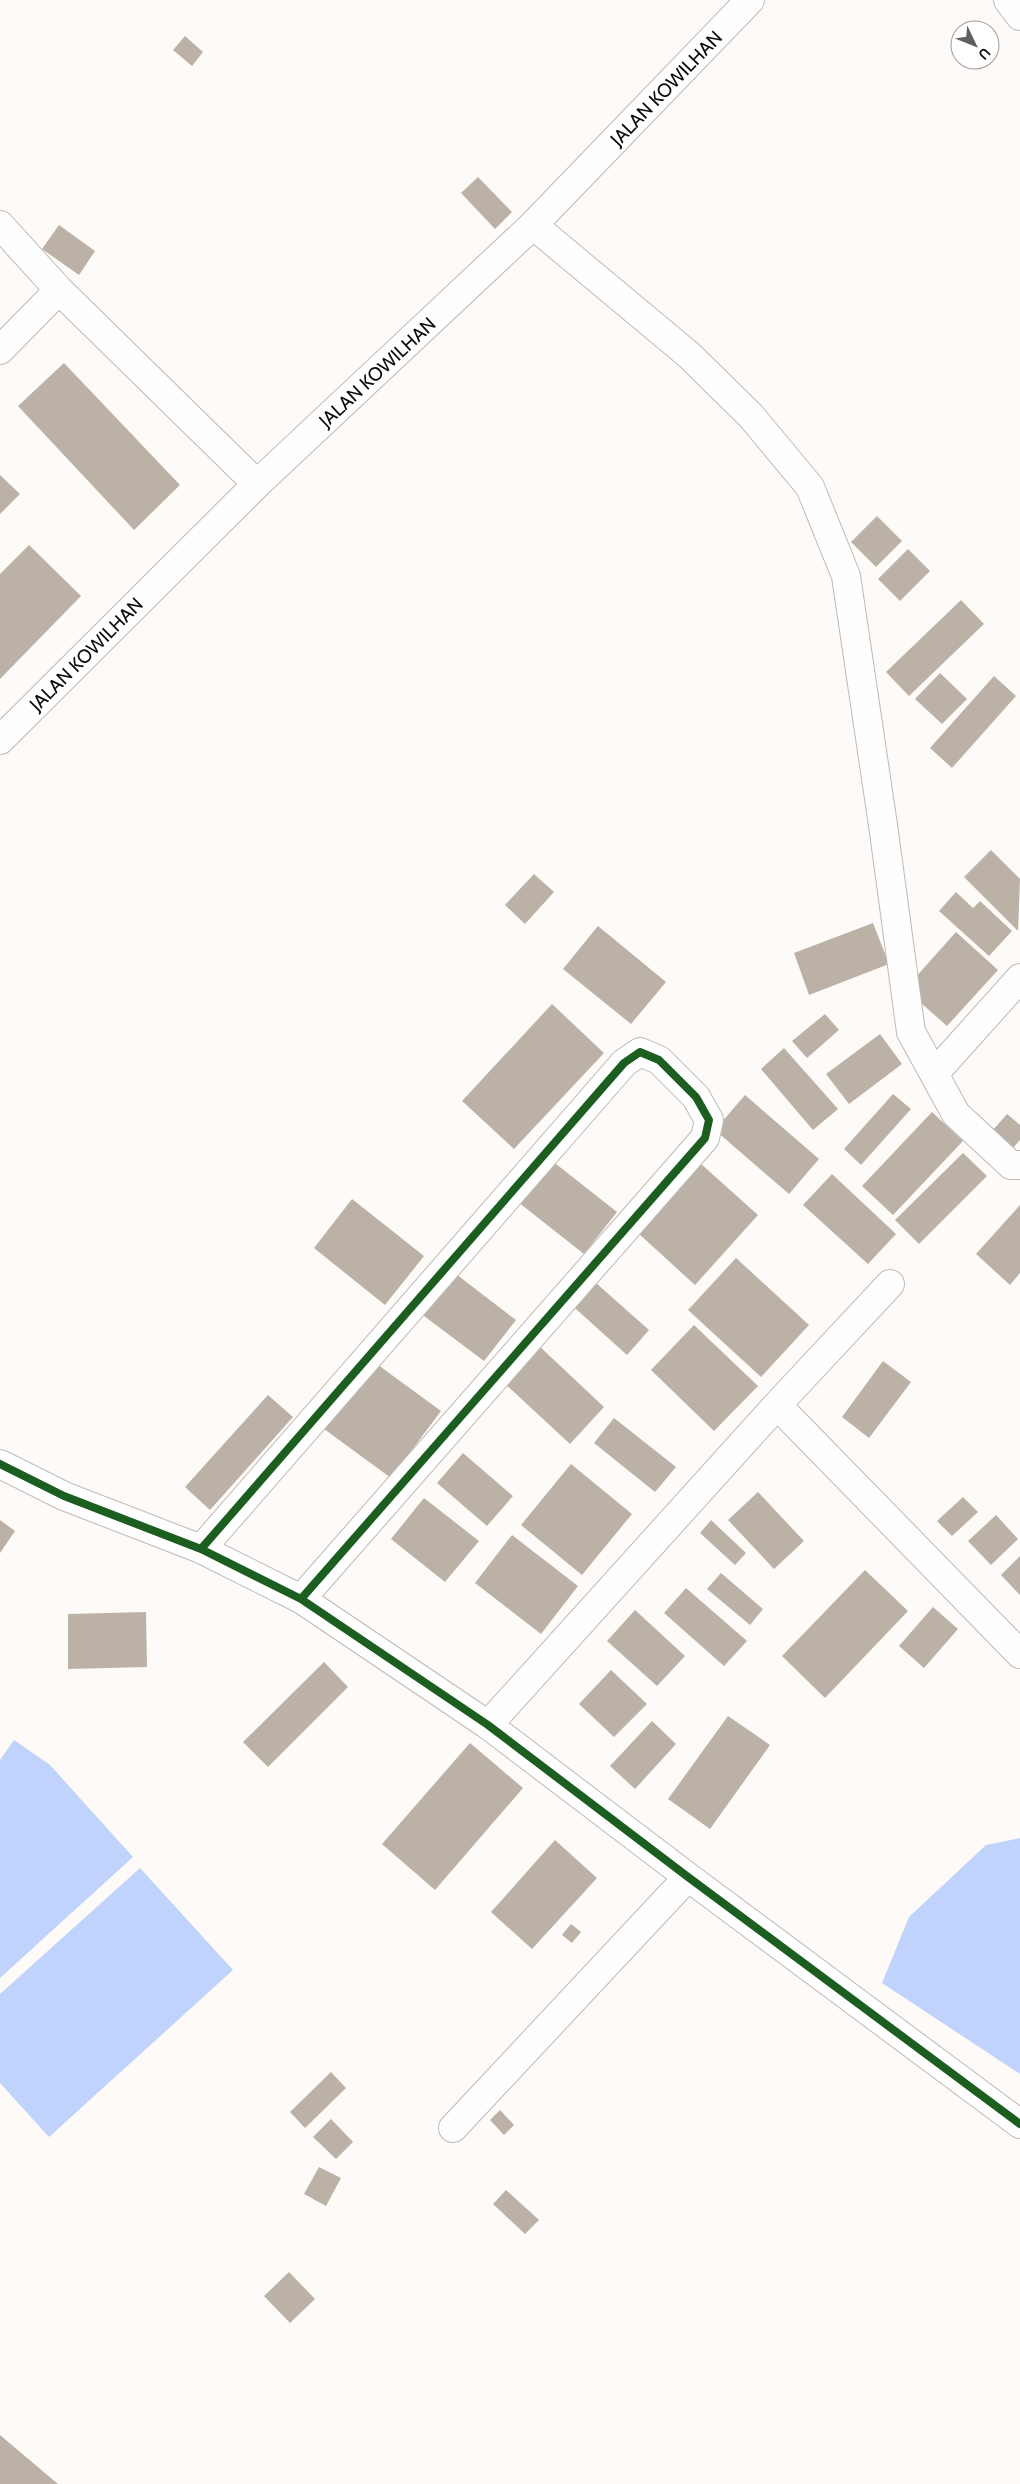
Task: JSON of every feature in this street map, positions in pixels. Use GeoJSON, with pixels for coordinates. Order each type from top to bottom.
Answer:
{"type":"FeatureCollection","features":[{"type":"Feature","properties":{"kind":"street","name":"JALAN KOWILHAN"},"geometry":{"type":"LineString","coordinates":[[0,740],[257,484],[533,225],[750,0]]}},
{"type":"Feature","properties":{"kind":"street"},"geometry":{"type":"LineString","coordinates":[[1008,0],[1020,16]]}},
{"type":"Feature","properties":{"kind":"street"},"geometry":{"type":"LineString","coordinates":[[0,225],[59,290],[257,484]]}},
{"type":"Feature","properties":{"kind":"street"},"geometry":{"type":"LineString","coordinates":[[533,225],[689,355],[752,416],[810,487],[846,576],[911,1032],[956,1114],[1011,1164],[1020,1165]]}},
{"type":"Feature","properties":{"kind":"street"},"geometry":{"type":"LineString","coordinates":[[0,350],[59,290]]}},
{"type":"Feature","properties":{"kind":"street"},"geometry":{"type":"LineString","coordinates":[[934,1074],[1020,978]]}},
{"type":"Feature","properties":{"kind":"street"},"geometry":{"type":"LineString","coordinates":[[201,1549],[624,1063],[640,1052],[659,1060],[696,1097],[709,1120],[705,1138],[301,1598]]}},
{"type":"Feature","properties":{"kind":"street"},"geometry":{"type":"LineString","coordinates":[[488,1725],[777,1405],[890,1284]]}},
{"type":"Feature","properties":{"kind":"street"},"geometry":{"type":"LineString","coordinates":[[777,1405],[1020,1654]]}},
{"type":"Feature","properties":{"kind":"street"},"geometry":{"type":"LineString","coordinates":[[0,1464],[64,1496],[201,1549],[301,1598],[488,1725],[688,1877],[1020,2124]]}},
{"type":"Feature","properties":{"kind":"street"},"geometry":{"type":"LineString","coordinates":[[453,2128],[688,1877]]}},
{"type":"Feature","properties":{"kind":"water"},"geometry":{"type":"Polygon","coordinates":[[[14,1740],[50,1765],[133,1857],[0,1978],[0,1760],[14,1740]]]}},
{"type":"Feature","properties":{"kind":"water"},"geometry":{"type":"Polygon","coordinates":[[[1020,1838],[1020,2074],[882,1983],[909,1917],[986,1845],[1020,1838]]]}},
{"type":"Feature","properties":{"kind":"water"},"geometry":{"type":"Polygon","coordinates":[[[140,1868],[233,1970],[49,2137],[0,2083],[0,1994],[140,1868]]]}},
{"type":"Feature","properties":{"kind":"building"},"geometry":{"type":"Polygon","coordinates":[[[185,36],[203,52],[192,66],[173,50],[185,36]]]}},
{"type":"Feature","properties":{"kind":"building"},"geometry":{"type":"Polygon","coordinates":[[[478,177],[512,212],[495,229],[461,193],[478,177]]]}},
{"type":"Feature","properties":{"kind":"building"},"geometry":{"type":"Polygon","coordinates":[[[59,225],[95,251],[79,275],[42,249],[59,225]]]}},
{"type":"Feature","properties":{"kind":"building"},"geometry":{"type":"Polygon","coordinates":[[[64,363],[180,485],[134,530],[18,406],[64,363]]]}},
{"type":"Feature","properties":{"kind":"building"},"geometry":{"type":"Polygon","coordinates":[[[0,475],[20,494],[0,514],[0,475]]]}},
{"type":"Feature","properties":{"kind":"building"},"geometry":{"type":"Polygon","coordinates":[[[877,516],[902,541],[876,567],[851,542],[877,516]]]}},
{"type":"Feature","properties":{"kind":"building"},"geometry":{"type":"Polygon","coordinates":[[[29,545],[81,596],[0,679],[0,574],[29,545]]]}},
{"type":"Feature","properties":{"kind":"building"},"geometry":{"type":"Polygon","coordinates":[[[908,549],[930,571],[900,601],[878,579],[908,549]]]}},
{"type":"Feature","properties":{"kind":"building"},"geometry":{"type":"Polygon","coordinates":[[[961,600],[984,624],[909,696],[886,672],[961,600]]]}},
{"type":"Feature","properties":{"kind":"building"},"geometry":{"type":"Polygon","coordinates":[[[940,673],[967,699],[942,724],[915,699],[940,673]]]}},
{"type":"Feature","properties":{"kind":"building"},"geometry":{"type":"Polygon","coordinates":[[[994,676],[1016,696],[952,768],[930,748],[994,676]]]}},
{"type":"Feature","properties":{"kind":"building"},"geometry":{"type":"Polygon","coordinates":[[[991,850],[1020,879],[1018,931],[964,877],[991,850]]]}},
{"type":"Feature","properties":{"kind":"building"},"geometry":{"type":"Polygon","coordinates":[[[534,874],[554,892],[525,924],[505,905],[534,874]]]}},
{"type":"Feature","properties":{"kind":"building"},"geometry":{"type":"Polygon","coordinates":[[[956,892],[973,908],[980,901],[1012,931],[989,956],[939,911],[956,892]]]}},
{"type":"Feature","properties":{"kind":"building"},"geometry":{"type":"Polygon","coordinates":[[[873,923],[889,964],[809,995],[794,953],[873,923]]]}},
{"type":"Feature","properties":{"kind":"building"},"geometry":{"type":"Polygon","coordinates":[[[598,926],[666,982],[631,1024],[563,969],[598,926]]]}},
{"type":"Feature","properties":{"kind":"building"},"geometry":{"type":"Polygon","coordinates":[[[956,932],[998,970],[947,1026],[905,989],[956,932]]]}},
{"type":"Feature","properties":{"kind":"building"},"geometry":{"type":"Polygon","coordinates":[[[552,1004],[604,1053],[514,1149],[462,1101],[552,1004]]]}},
{"type":"Feature","properties":{"kind":"building"},"geometry":{"type":"Polygon","coordinates":[[[825,1014],[839,1030],[807,1058],[792,1041],[825,1014]]]}},
{"type":"Feature","properties":{"kind":"building"},"geometry":{"type":"Polygon","coordinates":[[[880,1034],[902,1064],[849,1104],[826,1074],[880,1034]]]}},
{"type":"Feature","properties":{"kind":"building"},"geometry":{"type":"Polygon","coordinates":[[[784,1048],[838,1109],[813,1130],[761,1069],[784,1048]]]}},
{"type":"Feature","properties":{"kind":"building"},"geometry":{"type":"Polygon","coordinates":[[[893,1094],[911,1109],[861,1165],[844,1149],[893,1094]]]}},
{"type":"Feature","properties":{"kind":"building"},"geometry":{"type":"Polygon","coordinates":[[[745,1095],[819,1159],[789,1194],[715,1130],[745,1095]]]}},
{"type":"Feature","properties":{"kind":"building"},"geometry":{"type":"Polygon","coordinates":[[[932,1112],[963,1141],[893,1215],[862,1186],[932,1112]]]}},
{"type":"Feature","properties":{"kind":"building"},"geometry":{"type":"Polygon","coordinates":[[[1007,1114],[1020,1125],[1020,1140],[1013,1148],[993,1130],[1007,1114]]]}},
{"type":"Feature","properties":{"kind":"building"},"geometry":{"type":"Polygon","coordinates":[[[963,1153],[987,1176],[919,1244],[895,1220],[963,1153]]]}},
{"type":"Feature","properties":{"kind":"building"},"geometry":{"type":"Polygon","coordinates":[[[551,1160],[617,1212],[584,1254],[518,1202],[551,1160]]]}},
{"type":"Feature","properties":{"kind":"building"},"geometry":{"type":"Polygon","coordinates":[[[701,1164],[758,1215],[695,1285],[638,1233],[701,1164]]]}},
{"type":"Feature","properties":{"kind":"building"},"geometry":{"type":"Polygon","coordinates":[[[832,1174],[896,1234],[868,1264],[803,1205],[832,1174]]]}},
{"type":"Feature","properties":{"kind":"building"},"geometry":{"type":"Polygon","coordinates":[[[352,1199],[424,1256],[385,1305],[314,1248],[352,1199]]]}},
{"type":"Feature","properties":{"kind":"building"},"geometry":{"type":"Polygon","coordinates":[[[1020,1205],[1020,1273],[1010,1285],[976,1254],[1020,1205]]]}},
{"type":"Feature","properties":{"kind":"building"},"geometry":{"type":"Polygon","coordinates":[[[736,1258],[809,1325],[761,1377],[688,1310],[736,1258]]]}},
{"type":"Feature","properties":{"kind":"building"},"geometry":{"type":"Polygon","coordinates":[[[452,1271],[516,1320],[484,1361],[420,1313],[452,1271]]]}},
{"type":"Feature","properties":{"kind":"building"},"geometry":{"type":"Polygon","coordinates":[[[587,1275],[649,1330],[627,1355],[566,1300],[587,1275]]]}},
{"type":"Feature","properties":{"kind":"building"},"geometry":{"type":"Polygon","coordinates":[[[694,1325],[758,1386],[714,1431],[651,1370],[694,1325]]]}},
{"type":"Feature","properties":{"kind":"building"},"geometry":{"type":"Polygon","coordinates":[[[537,1344],[604,1407],[570,1444],[502,1381],[537,1344]]]}},
{"type":"Feature","properties":{"kind":"building"},"geometry":{"type":"Polygon","coordinates":[[[370,1359],[441,1411],[391,1478],[320,1426],[370,1359]]]}},
{"type":"Feature","properties":{"kind":"building"},"geometry":{"type":"Polygon","coordinates":[[[883,1361],[911,1382],[869,1438],[842,1417],[883,1361]]]}},
{"type":"Feature","properties":{"kind":"building"},"geometry":{"type":"Polygon","coordinates":[[[268,1395],[293,1417],[210,1510],[185,1487],[268,1395]]]}},
{"type":"Feature","properties":{"kind":"building"},"geometry":{"type":"Polygon","coordinates":[[[614,1418],[676,1467],[655,1492],[594,1443],[614,1418]]]}},
{"type":"Feature","properties":{"kind":"building"},"geometry":{"type":"Polygon","coordinates":[[[463,1453],[513,1496],[487,1526],[437,1483],[463,1453]]]}},
{"type":"Feature","properties":{"kind":"building"},"geometry":{"type":"Polygon","coordinates":[[[571,1464],[632,1514],[582,1575],[521,1525],[571,1464]]]}},
{"type":"Feature","properties":{"kind":"building"},"geometry":{"type":"Polygon","coordinates":[[[758,1492],[804,1541],[774,1569],[728,1520],[758,1492]]]}},
{"type":"Feature","properties":{"kind":"building"},"geometry":{"type":"Polygon","coordinates":[[[963,1497],[978,1512],[952,1536],[937,1521],[963,1497]]]}},
{"type":"Feature","properties":{"kind":"building"},"geometry":{"type":"Polygon","coordinates":[[[424,1498],[479,1541],[445,1582],[391,1539],[424,1498]]]}},
{"type":"Feature","properties":{"kind":"building"},"geometry":{"type":"Polygon","coordinates":[[[996,1515],[1018,1539],[991,1565],[968,1541],[996,1515]]]}},
{"type":"Feature","properties":{"kind":"building"},"geometry":{"type":"Polygon","coordinates":[[[0,1520],[15,1531],[0,1553],[0,1520]]]}},
{"type":"Feature","properties":{"kind":"building"},"geometry":{"type":"Polygon","coordinates":[[[711,1520],[746,1553],[735,1565],[700,1533],[711,1520]]]}},
{"type":"Feature","properties":{"kind":"building"},"geometry":{"type":"Polygon","coordinates":[[[512,1535],[578,1586],[541,1634],[475,1583],[512,1535]]]}},
{"type":"Feature","properties":{"kind":"building"},"geometry":{"type":"Polygon","coordinates":[[[1020,1556],[1020,1595],[1001,1575],[1020,1556]]]}},
{"type":"Feature","properties":{"kind":"building"},"geometry":{"type":"Polygon","coordinates":[[[865,1570],[908,1611],[825,1698],[782,1656],[865,1570]]]}},
{"type":"Feature","properties":{"kind":"building"},"geometry":{"type":"Polygon","coordinates":[[[721,1573],[763,1609],[750,1625],[707,1589],[721,1573]]]}},
{"type":"Feature","properties":{"kind":"building"},"geometry":{"type":"Polygon","coordinates":[[[686,1588],[747,1641],[724,1666],[664,1613],[686,1588]]]}},
{"type":"Feature","properties":{"kind":"building"},"geometry":{"type":"Polygon","coordinates":[[[933,1607],[958,1629],[924,1668],[899,1646],[933,1607]]]}},
{"type":"Feature","properties":{"kind":"building"},"geometry":{"type":"Polygon","coordinates":[[[635,1610],[685,1656],[657,1686],[607,1641],[635,1610]]]}},
{"type":"Feature","properties":{"kind":"building"},"geometry":{"type":"Polygon","coordinates":[[[146,1612],[147,1667],[68,1669],[68,1614],[146,1612]]]}},
{"type":"Feature","properties":{"kind":"building"},"geometry":{"type":"Polygon","coordinates":[[[324,1662],[348,1687],[268,1767],[243,1742],[324,1662]]]}},
{"type":"Feature","properties":{"kind":"building"},"geometry":{"type":"Polygon","coordinates":[[[611,1670],[647,1704],[614,1737],[579,1704],[611,1670]]]}},
{"type":"Feature","properties":{"kind":"building"},"geometry":{"type":"Polygon","coordinates":[[[728,1716],[770,1745],[710,1829],[668,1799],[728,1716]]]}},
{"type":"Feature","properties":{"kind":"building"},"geometry":{"type":"Polygon","coordinates":[[[652,1721],[676,1744],[635,1789],[610,1766],[652,1721]]]}},
{"type":"Feature","properties":{"kind":"building"},"geometry":{"type":"Polygon","coordinates":[[[470,1743],[523,1788],[435,1890],[382,1844],[470,1743]]]}},
{"type":"Feature","properties":{"kind":"building"},"geometry":{"type":"Polygon","coordinates":[[[555,1840],[597,1878],[532,1949],[491,1912],[555,1840]]]}},
{"type":"Feature","properties":{"kind":"building"},"geometry":{"type":"Polygon","coordinates":[[[571,1924],[581,1932],[572,1943],[562,1935],[571,1924]]]}},
{"type":"Feature","properties":{"kind":"building"},"geometry":{"type":"Polygon","coordinates":[[[331,2072],[346,2088],[305,2128],[290,2112],[331,2072]]]}},
{"type":"Feature","properties":{"kind":"building"},"geometry":{"type":"Polygon","coordinates":[[[500,2110],[514,2125],[504,2135],[490,2120],[500,2110]]]}},
{"type":"Feature","properties":{"kind":"building"},"geometry":{"type":"Polygon","coordinates":[[[331,2119],[353,2142],[336,2159],[313,2137],[331,2119]]]}},
{"type":"Feature","properties":{"kind":"building"},"geometry":{"type":"Polygon","coordinates":[[[319,2167],[341,2178],[326,2206],[304,2194],[319,2167]]]}},
{"type":"Feature","properties":{"kind":"building"},"geometry":{"type":"Polygon","coordinates":[[[506,2190],[539,2220],[525,2234],[493,2204],[506,2190]]]}},
{"type":"Feature","properties":{"kind":"building"},"geometry":{"type":"Polygon","coordinates":[[[289,2272],[315,2299],[290,2323],[264,2296],[289,2272]]]}},
{"type":"Feature","properties":{"kind":"building"},"geometry":{"type":"Polygon","coordinates":[[[0,2435],[58,2484],[0,2484],[0,2435]]]}},
{"type":"Feature","properties":{"kind":"cycle path"},"geometry":{"type":"LineString","coordinates":[[201,1549],[624,1063],[640,1052],[659,1060],[696,1097],[709,1120],[705,1138],[301,1599]]}},
{"type":"Feature","properties":{"kind":"cycle path"},"geometry":{"type":"LineString","coordinates":[[0,1464],[64,1496],[201,1549],[301,1599],[488,1725],[688,1877],[1020,2124]]}}]}
